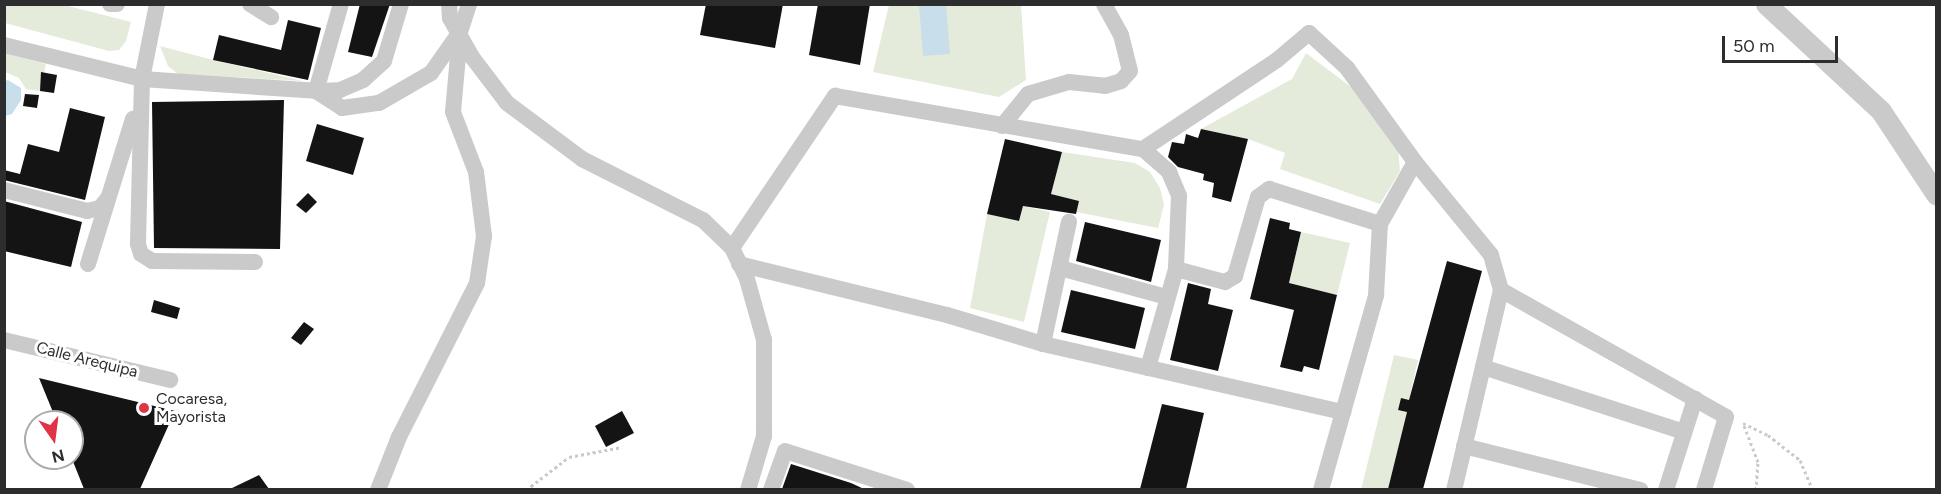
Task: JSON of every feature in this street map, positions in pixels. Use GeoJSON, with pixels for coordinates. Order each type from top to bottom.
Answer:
{"type":"FeatureCollection","features":[{"type":"Feature","properties":{"kind":"street"},"geometry":{"type":"LineString","coordinates":[[110,4],[117,4]]}},
{"type":"Feature","properties":{"kind":"street"},"geometry":{"type":"LineString","coordinates":[[157,4],[139,100],[138,244],[141,254],[152,261],[255,262]]}},
{"type":"Feature","properties":{"kind":"street"},"geometry":{"type":"LineString","coordinates":[[250,4],[271,17]]}},
{"type":"Feature","properties":{"kind":"street"},"geometry":{"type":"LineString","coordinates":[[315,91],[341,4]]}},
{"type":"Feature","properties":{"kind":"street"},"geometry":{"type":"LineString","coordinates":[[4,45],[142,79],[315,91],[340,90],[363,80],[384,61],[401,4]]}},
{"type":"Feature","properties":{"kind":"street"},"geometry":{"type":"LineString","coordinates":[[449,4],[450,18],[460,32],[472,57],[507,103],[582,159],[703,220],[732,248],[740,264],[764,340],[764,436],[748,489]]}},
{"type":"Feature","properties":{"kind":"street"},"geometry":{"type":"LineString","coordinates":[[378,489],[399,436],[477,283],[484,236],[476,172],[453,112],[460,32],[469,4]]}},
{"type":"Feature","properties":{"kind":"street"},"geometry":{"type":"LineString","coordinates":[[1002,126],[1028,94],[1069,82],[1105,86],[1121,81],[1130,71],[1121,35],[1104,4]]}},
{"type":"Feature","properties":{"kind":"street"},"geometry":{"type":"LineString","coordinates":[[1766,4],[1881,111],[1936,195]]}},
{"type":"Feature","properties":{"kind":"street"},"geometry":{"type":"LineString","coordinates":[[315,91],[342,108],[379,103],[431,73],[460,32]]}},
{"type":"Feature","properties":{"kind":"street"},"geometry":{"type":"LineString","coordinates":[[1143,149],[1276,60],[1309,33],[1347,68],[1415,162],[1491,255],[1501,290],[1454,489]]}},
{"type":"Feature","properties":{"kind":"street"},"geometry":{"type":"LineString","coordinates":[[732,248],[835,96],[1143,149],[1169,172],[1179,195],[1176,270],[1148,368]]}},
{"type":"Feature","properties":{"kind":"street"},"geometry":{"type":"LineString","coordinates":[[88,264],[139,100]]}},
{"type":"Feature","properties":{"kind":"street"},"geometry":{"type":"LineString","coordinates":[[1321,489],[1376,295],[1380,224],[1415,162]]}},
{"type":"Feature","properties":{"kind":"street"},"geometry":{"type":"LineString","coordinates":[[1176,270],[1225,282],[1235,276],[1258,197],[1269,189],[1380,224]]}},
{"type":"Feature","properties":{"kind":"street"},"geometry":{"type":"LineString","coordinates":[[4,190],[87,211],[100,208],[108,198]]}},
{"type":"Feature","properties":{"kind":"street"},"geometry":{"type":"LineString","coordinates":[[1043,344],[1069,222]]}},
{"type":"Feature","properties":{"kind":"street"},"geometry":{"type":"LineString","coordinates":[[740,264],[947,315],[1043,344],[1343,412]]}},
{"type":"Feature","properties":{"kind":"street"},"geometry":{"type":"LineString","coordinates":[[1060,268],[1167,297]]}},
{"type":"Feature","properties":{"kind":"street"},"geometry":{"type":"LineString","coordinates":[[1501,290],[1726,417],[1704,489]]}},
{"type":"Feature","properties":{"kind":"street","name":"Calle Arequipa"},"geometry":{"type":"LineString","coordinates":[[4,340],[170,380]]}},
{"type":"Feature","properties":{"kind":"street"},"geometry":{"type":"LineString","coordinates":[[1483,367],[1684,432]]}},
{"type":"Feature","properties":{"kind":"street"},"geometry":{"type":"LineString","coordinates":[[1666,489],[1695,399]]}},
{"type":"Feature","properties":{"kind":"street"},"geometry":{"type":"LineString","coordinates":[[1464,446],[1641,489]]}},
{"type":"Feature","properties":{"kind":"street"},"geometry":{"type":"LineString","coordinates":[[771,489],[785,451],[907,489]]}},
{"type":"Feature","properties":{"kind":"path"},"geometry":{"type":"LineString","coordinates":[[1756,489],[1758,462],[1743,423],[1768,435],[1800,460],[1813,489]]}},
{"type":"Feature","properties":{"kind":"path"},"geometry":{"type":"LineString","coordinates":[[526,489],[569,457],[622,447]]}},
{"type":"Feature","properties":{"kind":"green space"},"geometry":{"type":"Polygon","coordinates":[[[4,5],[64,5],[131,22],[126,41],[119,50],[109,51],[5,23],[4,5]]]}},
{"type":"Feature","properties":{"kind":"green space"},"geometry":{"type":"Polygon","coordinates":[[[889,5],[1021,5],[1026,80],[999,97],[873,72],[889,5]]]}},
{"type":"Feature","properties":{"kind":"green space"},"geometry":{"type":"Polygon","coordinates":[[[160,46],[303,81],[178,74],[168,66],[160,46]]]}},
{"type":"Feature","properties":{"kind":"green space"},"geometry":{"type":"Polygon","coordinates":[[[4,53],[46,64],[40,91],[26,89],[19,78],[5,72],[4,53]]]}},
{"type":"Feature","properties":{"kind":"green space"},"geometry":{"type":"Polygon","coordinates":[[[1306,53],[1355,90],[1398,148],[1400,171],[1380,204],[1280,169],[1285,153],[1248,139],[1201,129],[1292,79],[1306,53]]]}},
{"type":"Feature","properties":{"kind":"green space"},"geometry":{"type":"Polygon","coordinates":[[[1062,152],[1135,163],[1150,172],[1160,188],[1164,205],[1158,228],[1076,212],[1079,201],[1051,194],[1062,152]]]}},
{"type":"Feature","properties":{"kind":"green space"},"geometry":{"type":"Polygon","coordinates":[[[1023,206],[1050,212],[1024,322],[970,308],[987,214],[1019,221],[1023,206]]]}},
{"type":"Feature","properties":{"kind":"green space"},"geometry":{"type":"Polygon","coordinates":[[[1301,232],[1350,243],[1337,295],[1289,284],[1301,232]]]}},
{"type":"Feature","properties":{"kind":"green space"},"geometry":{"type":"Polygon","coordinates":[[[1394,355],[1418,360],[1409,400],[1401,398],[1398,410],[1407,412],[1388,489],[1361,490],[1394,355]]]}},
{"type":"Feature","properties":{"kind":"water"},"geometry":{"type":"Polygon","coordinates":[[[919,5],[946,5],[950,54],[923,56],[919,5]]]}},
{"type":"Feature","properties":{"kind":"water"},"geometry":{"type":"Polygon","coordinates":[[[8,80],[21,88],[21,100],[12,114],[5,116],[5,81],[8,80]]]}},
{"type":"Feature","properties":{"kind":"building"},"geometry":{"type":"Polygon","coordinates":[[[360,4],[390,4],[372,57],[348,52],[360,4]]]}},
{"type":"Feature","properties":{"kind":"building"},"geometry":{"type":"Polygon","coordinates":[[[706,4],[783,4],[775,48],[700,35],[706,4]]]}},
{"type":"Feature","properties":{"kind":"building"},"geometry":{"type":"Polygon","coordinates":[[[818,4],[870,4],[860,65],[809,55],[818,4]]]}},
{"type":"Feature","properties":{"kind":"building"},"geometry":{"type":"Polygon","coordinates":[[[288,20],[321,28],[308,80],[213,60],[219,35],[281,50],[288,20]]]}},
{"type":"Feature","properties":{"kind":"building"},"geometry":{"type":"Polygon","coordinates":[[[41,72],[57,75],[54,93],[40,91],[41,72]]]}},
{"type":"Feature","properties":{"kind":"building"},"geometry":{"type":"Polygon","coordinates":[[[25,94],[39,95],[37,108],[23,106],[25,94]]]}},
{"type":"Feature","properties":{"kind":"building"},"geometry":{"type":"Polygon","coordinates":[[[284,100],[280,249],[154,248],[152,102],[284,100]]]}},
{"type":"Feature","properties":{"kind":"building"},"geometry":{"type":"Polygon","coordinates":[[[70,108],[105,117],[85,200],[4,180],[4,170],[20,174],[28,144],[59,152],[70,108]]]}},
{"type":"Feature","properties":{"kind":"building"},"geometry":{"type":"Polygon","coordinates":[[[317,124],[364,138],[353,175],[306,161],[317,124]]]}},
{"type":"Feature","properties":{"kind":"building"},"geometry":{"type":"Polygon","coordinates":[[[1201,129],[1248,139],[1231,202],[1212,197],[1214,183],[1203,180],[1204,174],[1178,167],[1168,157],[1172,142],[1184,144],[1186,134],[1198,138],[1201,129]]]}},
{"type":"Feature","properties":{"kind":"building"},"geometry":{"type":"Polygon","coordinates":[[[1005,139],[1062,152],[1051,194],[1079,201],[1076,214],[1023,206],[1019,221],[987,214],[1005,139]]]}},
{"type":"Feature","properties":{"kind":"building"},"geometry":{"type":"Polygon","coordinates":[[[308,193],[317,202],[306,213],[296,205],[308,193]]]}},
{"type":"Feature","properties":{"kind":"building"},"geometry":{"type":"Polygon","coordinates":[[[4,201],[82,222],[71,267],[4,251],[4,201]]]}},
{"type":"Feature","properties":{"kind":"building"},"geometry":{"type":"Polygon","coordinates":[[[1270,218],[1290,223],[1289,229],[1301,232],[1289,283],[1337,295],[1319,370],[1304,366],[1302,372],[1280,367],[1294,310],[1250,299],[1270,218]]]}},
{"type":"Feature","properties":{"kind":"building"},"geometry":{"type":"Polygon","coordinates":[[[1085,222],[1161,240],[1151,282],[1076,261],[1085,222]]]}},
{"type":"Feature","properties":{"kind":"building"},"geometry":{"type":"Polygon","coordinates":[[[1447,261],[1482,271],[1423,489],[1388,489],[1407,412],[1398,410],[1401,398],[1409,400],[1447,261]]]}},
{"type":"Feature","properties":{"kind":"building"},"geometry":{"type":"Polygon","coordinates":[[[1188,283],[1211,289],[1208,304],[1233,310],[1218,371],[1170,360],[1188,283]]]}},
{"type":"Feature","properties":{"kind":"building"},"geometry":{"type":"Polygon","coordinates":[[[1071,290],[1145,308],[1135,349],[1061,332],[1071,290]]]}},
{"type":"Feature","properties":{"kind":"building"},"geometry":{"type":"Polygon","coordinates":[[[154,300],[180,308],[177,319],[151,312],[154,300]]]}},
{"type":"Feature","properties":{"kind":"building"},"geometry":{"type":"Polygon","coordinates":[[[304,322],[314,329],[301,345],[291,338],[304,322]]]}},
{"type":"Feature","properties":{"kind":"building"},"geometry":{"type":"Polygon","coordinates":[[[39,378],[175,411],[140,489],[84,489],[76,470],[84,470],[84,410],[52,410],[39,378]]]}},
{"type":"Feature","properties":{"kind":"building"},"geometry":{"type":"Polygon","coordinates":[[[1162,404],[1204,413],[1186,489],[1140,489],[1162,404]]]}},
{"type":"Feature","properties":{"kind":"building"},"geometry":{"type":"Polygon","coordinates":[[[622,411],[634,433],[606,447],[595,426],[622,411]]]}},
{"type":"Feature","properties":{"kind":"building"},"geometry":{"type":"Polygon","coordinates":[[[791,464],[851,483],[864,489],[782,489],[791,464]]]}},
{"type":"Feature","properties":{"kind":"building"},"geometry":{"type":"Polygon","coordinates":[[[259,475],[269,489],[230,489],[259,475]]]}},
{"type":"Feature","properties":{"kind":"place","name":"Cocaresa, Mayorista"},"geometry":{"type":"Point","coordinates":[144,408]}}]}
